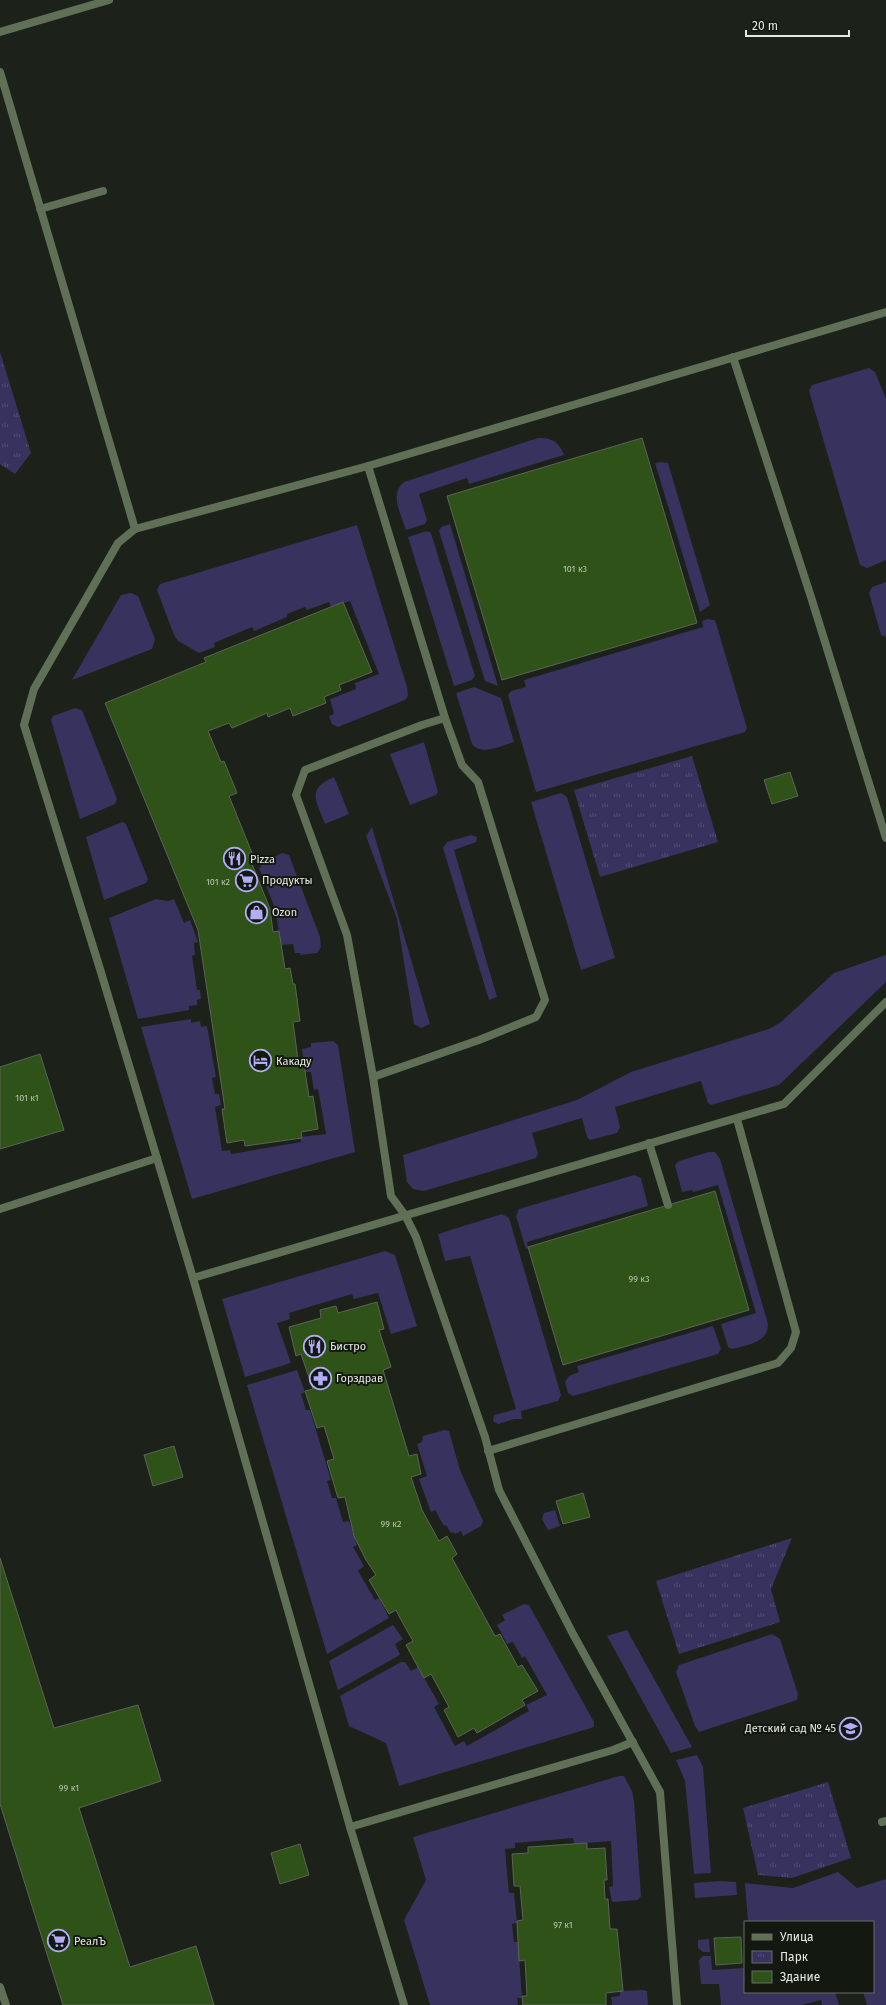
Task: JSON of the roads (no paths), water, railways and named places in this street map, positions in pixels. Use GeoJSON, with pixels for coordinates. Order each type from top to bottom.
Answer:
{"type":"FeatureCollection","features":[{"type":"Feature","properties":{"kind":"street"},"geometry":{"type":"LineString","coordinates":[[0,32],[109,0]]}},
{"type":"Feature","properties":{"kind":"street"},"geometry":{"type":"LineString","coordinates":[[0,72],[135,530]]}},
{"type":"Feature","properties":{"kind":"street"},"geometry":{"type":"LineString","coordinates":[[40,209],[103,191]]}},
{"type":"Feature","properties":{"kind":"street"},"geometry":{"type":"LineString","coordinates":[[404,2005],[350,1827],[158,1158],[24,725],[34,689],[118,543],[135,530],[368,466],[886,312]]}},
{"type":"Feature","properties":{"kind":"street"},"geometry":{"type":"LineString","coordinates":[[733,357],[811,597],[886,838]]}},
{"type":"Feature","properties":{"kind":"street"},"geometry":{"type":"LineString","coordinates":[[368,466],[444,718],[462,765],[478,782],[545,1000],[536,1017],[479,1040],[373,1077]]}},
{"type":"Feature","properties":{"kind":"street"},"geometry":{"type":"LineString","coordinates":[[444,718],[305,770],[296,795],[347,935],[373,1077],[391,1196],[405,1215],[416,1237],[488,1451],[498,1490],[573,1634],[660,1792],[677,2005]]}},
{"type":"Feature","properties":{"kind":"street"},"geometry":{"type":"LineString","coordinates":[[192,1278],[784,1104],[886,1002]]}},
{"type":"Feature","properties":{"kind":"street"},"geometry":{"type":"LineString","coordinates":[[488,1451],[778,1362],[791,1348],[796,1332],[737,1119]]}},
{"type":"Feature","properties":{"kind":"street"},"geometry":{"type":"LineString","coordinates":[[649,1143],[668,1204]]}},
{"type":"Feature","properties":{"kind":"street"},"geometry":{"type":"LineString","coordinates":[[0,1209],[158,1158]]}},
{"type":"Feature","properties":{"kind":"street"},"geometry":{"type":"LineString","coordinates":[[350,1827],[605,1752],[633,1742]]}},
{"type":"Feature","properties":{"kind":"street"},"geometry":{"type":"LineString","coordinates":[[0,1987],[6,2005]]}},
{"type":"Feature","properties":{"kind":"place","name":"Pizza"},"geometry":{"type":"Point","coordinates":[234,859]}},
{"type":"Feature","properties":{"kind":"place","name":"Продукты"},"geometry":{"type":"Point","coordinates":[246,880]}},
{"type":"Feature","properties":{"kind":"place","name":"Ozon"},"geometry":{"type":"Point","coordinates":[256,912]}},
{"type":"Feature","properties":{"kind":"place","name":"Какаду"},"geometry":{"type":"Point","coordinates":[260,1061]}},
{"type":"Feature","properties":{"kind":"place","name":"Бистро"},"geometry":{"type":"Point","coordinates":[315,1346]}},
{"type":"Feature","properties":{"kind":"place","name":"Горздрав"},"geometry":{"type":"Point","coordinates":[320,1378]}},
{"type":"Feature","properties":{"kind":"place","name":"Детский сад № 45"},"geometry":{"type":"Point","coordinates":[851,1728]}},
{"type":"Feature","properties":{"kind":"place","name":"РеалЪ"},"geometry":{"type":"Point","coordinates":[58,1941]}}]}
